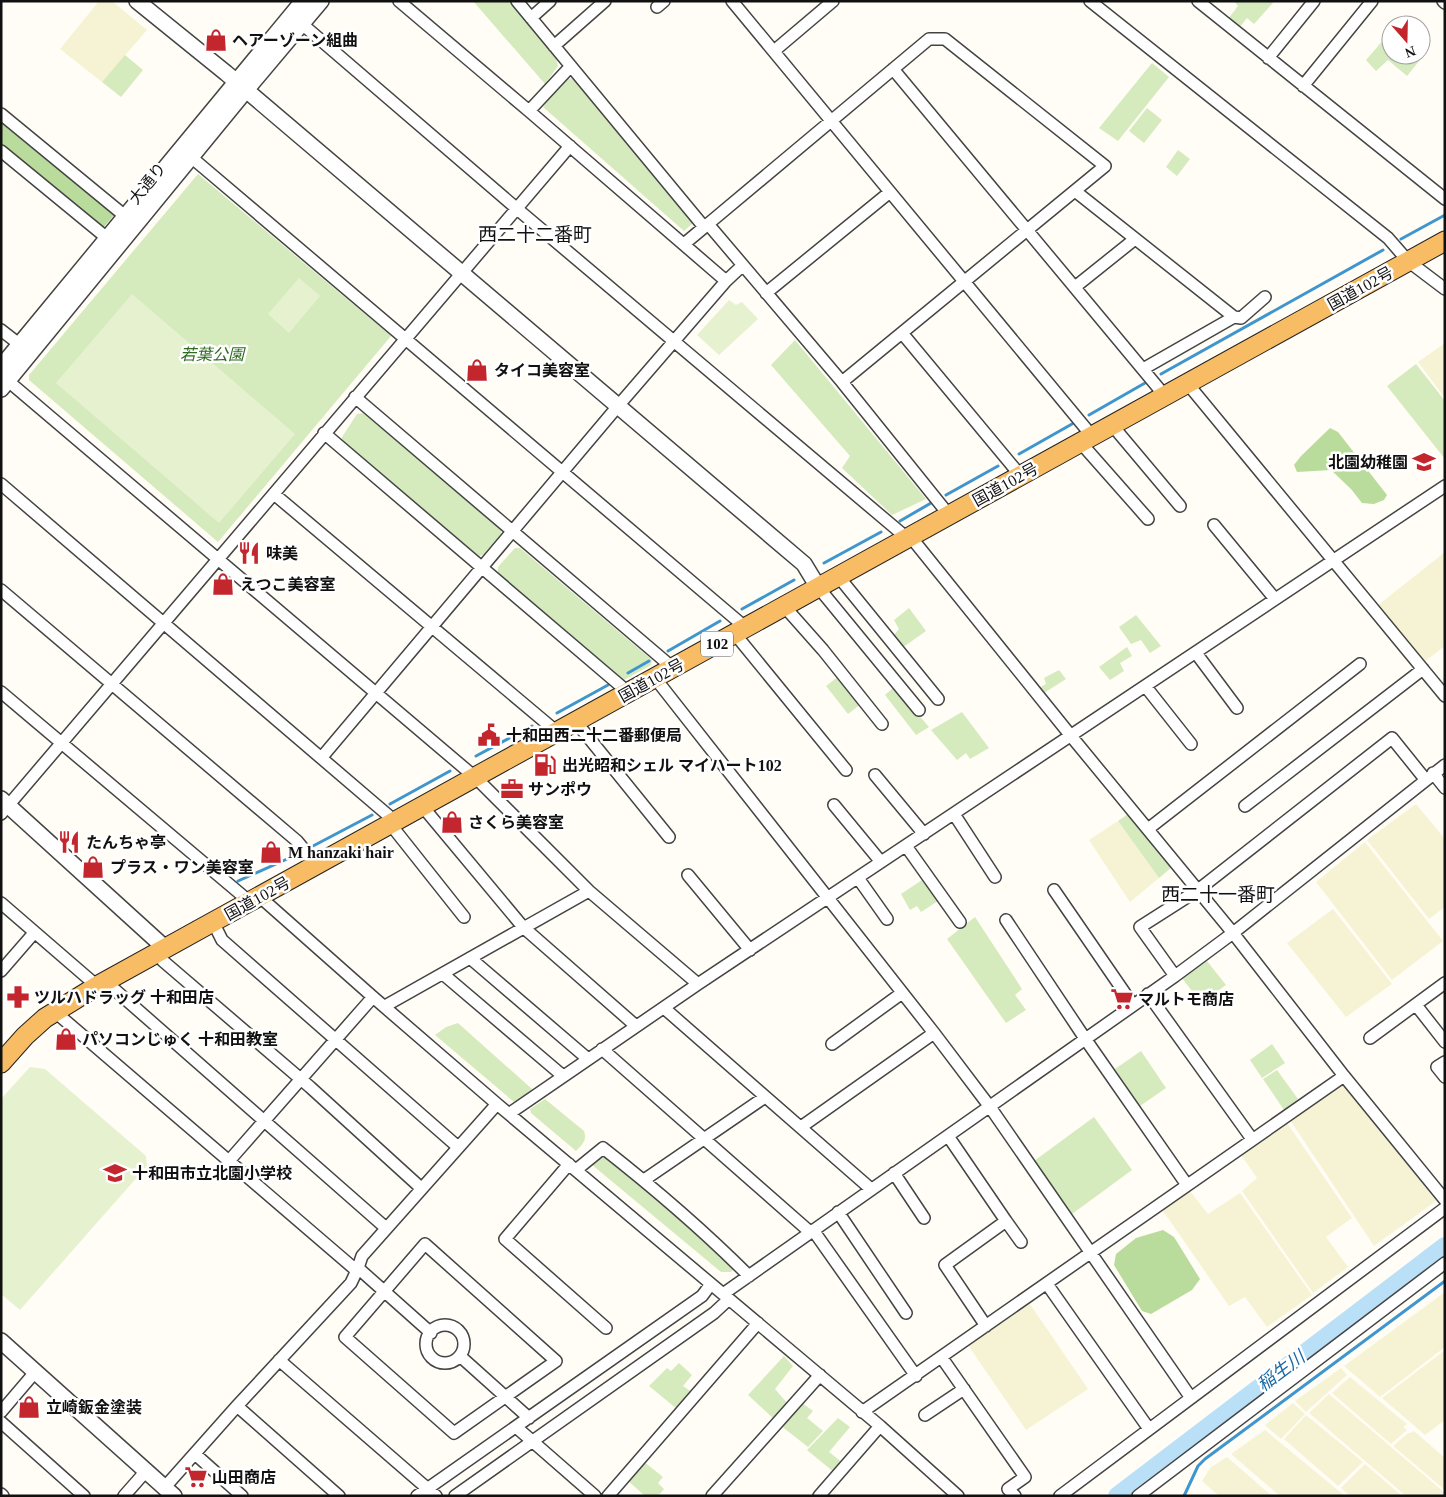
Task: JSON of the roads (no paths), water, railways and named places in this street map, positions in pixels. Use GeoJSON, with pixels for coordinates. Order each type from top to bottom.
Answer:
{"type":"FeatureCollection","features":[{"type":"Feature","properties":{"kind":"highway","name":"国道102号"},"geometry":{"type":"LineString","coordinates":[[1,1063],[25,1036],[54,1011],[101,984],[1445,241]]}},
{"type":"Feature","properties":{"kind":"street"},"geometry":{"type":"LineString","coordinates":[[137,1],[241,86],[804,564],[818,587],[919,710]]}},
{"type":"Feature","properties":{"kind":"street","name":"大通り"},"geometry":{"type":"LineString","coordinates":[[4,382],[191,157],[303,1]]}},
{"type":"Feature","properties":{"kind":"street","name":"大通り"},"geometry":{"type":"LineString","coordinates":[[1,367],[125,216],[241,86],[302,24],[320,1]]}},
{"type":"Feature","properties":{"kind":"street"},"geometry":{"type":"LineString","coordinates":[[399,1],[530,111],[726,281]]}},
{"type":"Feature","properties":{"kind":"street"},"geometry":{"type":"LineString","coordinates":[[517,1],[706,225],[842,382],[949,515]]}},
{"type":"Feature","properties":{"kind":"street"},"geometry":{"type":"LineString","coordinates":[[530,18],[550,1]]}},
{"type":"Feature","properties":{"kind":"street"},"geometry":{"type":"LineString","coordinates":[[554,46],[605,1]]}},
{"type":"Feature","properties":{"kind":"street"},"geometry":{"type":"LineString","coordinates":[[732,1],[964,281],[1148,519]]}},
{"type":"Feature","properties":{"kind":"street"},"geometry":{"type":"LineString","coordinates":[[774,51],[833,1]]}},
{"type":"Feature","properties":{"kind":"street"},"geometry":{"type":"LineString","coordinates":[[1090,1],[1388,238],[1408,261],[1445,290]]}},
{"type":"Feature","properties":{"kind":"street"},"geometry":{"type":"LineString","coordinates":[[1198,1],[1445,199]]}},
{"type":"Feature","properties":{"kind":"street"},"geometry":{"type":"LineString","coordinates":[[1268,58],[1314,1]]}},
{"type":"Feature","properties":{"kind":"street"},"geometry":{"type":"LineString","coordinates":[[1303,86],[1372,1]]}},
{"type":"Feature","properties":{"kind":"street"},"geometry":{"type":"LineString","coordinates":[[302,24],[516,208],[908,537],[1233,933],[1344,1076],[1445,1200]]}},
{"type":"Feature","properties":{"kind":"street"},"geometry":{"type":"LineString","coordinates":[[684,244],[929,39],[945,39],[1105,166],[842,382]]}},
{"type":"Feature","properties":{"kind":"street"},"geometry":{"type":"LineString","coordinates":[[530,111],[571,66]]}},
{"type":"Feature","properties":{"kind":"street"},"geometry":{"type":"LineString","coordinates":[[893,69],[1165,396]]}},
{"type":"Feature","properties":{"kind":"street"},"geometry":{"type":"LineString","coordinates":[[1,114],[125,216]]}},
{"type":"Feature","properties":{"kind":"street"},"geometry":{"type":"LineString","coordinates":[[421,1188],[300,1079],[163,961],[161,951],[4,806],[62,744],[324,433],[570,146]]}},
{"type":"Feature","properties":{"kind":"street"},"geometry":{"type":"LineString","coordinates":[[1,151],[107,238]]}},
{"type":"Feature","properties":{"kind":"street"},"geometry":{"type":"LineString","coordinates":[[191,157],[564,472],[740,630],[846,770]]}},
{"type":"Feature","properties":{"kind":"street"},"geometry":{"type":"LineString","coordinates":[[1075,190],[1234,318]]}},
{"type":"Feature","properties":{"kind":"street"},"geometry":{"type":"LineString","coordinates":[[766,293],[890,192]]}},
{"type":"Feature","properties":{"kind":"street"},"geometry":{"type":"LineString","coordinates":[[1075,287],[1135,240]]}},
{"type":"Feature","properties":{"kind":"street"},"geometry":{"type":"LineString","coordinates":[[322,756],[618,406],[726,281],[742,266]]}},
{"type":"Feature","properties":{"kind":"street"},"geometry":{"type":"LineString","coordinates":[[1143,369],[1234,318],[1241,318],[1265,297]]}},
{"type":"Feature","properties":{"kind":"street"},"geometry":{"type":"LineString","coordinates":[[1,330],[19,344]]}},
{"type":"Feature","properties":{"kind":"street"},"geometry":{"type":"LineString","coordinates":[[902,333],[1020,475]]}},
{"type":"Feature","properties":{"kind":"street"},"geometry":{"type":"LineString","coordinates":[[4,382],[219,558],[377,692],[476,778],[589,891],[698,984]]}},
{"type":"Feature","properties":{"kind":"street"},"geometry":{"type":"LineString","coordinates":[[1187,383],[1445,696]]}},
{"type":"Feature","properties":{"kind":"street"},"geometry":{"type":"LineString","coordinates":[[355,397],[673,668]]}},
{"type":"Feature","properties":{"kind":"street"},"geometry":{"type":"LineString","coordinates":[[1112,425],[1180,506]]}},
{"type":"Feature","properties":{"kind":"street"},"geometry":{"type":"LineString","coordinates":[[324,433],[629,692]]}},
{"type":"Feature","properties":{"kind":"street"},"geometry":{"type":"LineString","coordinates":[[1,484],[322,756],[394,823],[464,917]]}},
{"type":"Feature","properties":{"kind":"street"},"geometry":{"type":"LineString","coordinates":[[510,1113],[698,984],[1445,486]]}},
{"type":"Feature","properties":{"kind":"street"},"geometry":{"type":"LineString","coordinates":[[274,494],[557,732]]}},
{"type":"Feature","properties":{"kind":"street"},"geometry":{"type":"LineString","coordinates":[[1214,525],[1275,599]]}},
{"type":"Feature","properties":{"kind":"street"},"geometry":{"type":"LineString","coordinates":[[838,576],[938,700]]}},
{"type":"Feature","properties":{"kind":"street"},"geometry":{"type":"LineString","coordinates":[[1,590],[297,841],[307,853],[314,867]]}},
{"type":"Feature","properties":{"kind":"street"},"geometry":{"type":"LineString","coordinates":[[784,606],[823,650],[882,724]]}},
{"type":"Feature","properties":{"kind":"street"},"geometry":{"type":"LineString","coordinates":[[1196,653],[1237,708]]}},
{"type":"Feature","properties":{"kind":"street"},"geometry":{"type":"LineString","coordinates":[[1148,829],[1360,664]]}},
{"type":"Feature","properties":{"kind":"street"},"geometry":{"type":"LineString","coordinates":[[1244,806],[1423,668]]}},
{"type":"Feature","properties":{"kind":"street"},"geometry":{"type":"LineString","coordinates":[[655,678],[990,1107],[1192,1398]]}},
{"type":"Feature","properties":{"kind":"street"},"geometry":{"type":"LineString","coordinates":[[1146,686],[1191,744]]}},
{"type":"Feature","properties":{"kind":"street"},"geometry":{"type":"LineString","coordinates":[[1,692],[62,744],[385,1006],[497,1104],[880,1426],[958,1496]]}},
{"type":"Feature","properties":{"kind":"street"},"geometry":{"type":"LineString","coordinates":[[576,722],[670,837]]}},
{"type":"Feature","properties":{"kind":"street"},"geometry":{"type":"LineString","coordinates":[[1175,976],[1140,927],[1198,890],[1392,738],[1429,776],[1445,788]]}},
{"type":"Feature","properties":{"kind":"street"},"geometry":{"type":"LineString","coordinates":[[455,1496],[714,1313],[726,1297],[749,1276],[1175,976],[1233,933],[1445,764]]}},
{"type":"Feature","properties":{"kind":"street"},"geometry":{"type":"LineString","coordinates":[[875,775],[924,834]]}},
{"type":"Feature","properties":{"kind":"street"},"geometry":{"type":"LineString","coordinates":[[834,805],[881,862]]}},
{"type":"Feature","properties":{"kind":"street"},"geometry":{"type":"LineString","coordinates":[[423,807],[523,927],[636,1026]]}},
{"type":"Feature","properties":{"kind":"street"},"geometry":{"type":"LineString","coordinates":[[954,814],[995,877]]}},
{"type":"Feature","properties":{"kind":"street"},"geometry":{"type":"LineString","coordinates":[[906,846],[960,922]]}},
{"type":"Feature","properties":{"kind":"street"},"geometry":{"type":"LineString","coordinates":[[688,875],[750,950]]}},
{"type":"Feature","properties":{"kind":"street"},"geometry":{"type":"LineString","coordinates":[[858,878],[888,919]]}},
{"type":"Feature","properties":{"kind":"street"},"geometry":{"type":"LineString","coordinates":[[1054,890],[1133,1005]]}},
{"type":"Feature","properties":{"kind":"street"},"geometry":{"type":"LineString","coordinates":[[385,1006],[589,891]]}},
{"type":"Feature","properties":{"kind":"street"},"geometry":{"type":"LineString","coordinates":[[1,903],[34,933],[101,984],[264,1121],[386,1228]]}},
{"type":"Feature","properties":{"kind":"street"},"geometry":{"type":"LineString","coordinates":[[1006,920],[1086,1040],[1187,1185]]}},
{"type":"Feature","properties":{"kind":"street"},"geometry":{"type":"LineString","coordinates":[[213,922],[222,940],[458,1147]]}},
{"type":"Feature","properties":{"kind":"street"},"geometry":{"type":"LineString","coordinates":[[1,971],[34,933]]}},
{"type":"Feature","properties":{"kind":"street"},"geometry":{"type":"LineString","coordinates":[[470,958],[588,1059]]}},
{"type":"Feature","properties":{"kind":"street"},"geometry":{"type":"LineString","coordinates":[[443,974],[562,1076]]}},
{"type":"Feature","properties":{"kind":"street"},"geometry":{"type":"LineString","coordinates":[[1370,1038],[1445,982]]}},
{"type":"Feature","properties":{"kind":"street"},"geometry":{"type":"LineString","coordinates":[[832,1044],[902,993]]}},
{"type":"Feature","properties":{"kind":"street"},"geometry":{"type":"LineString","coordinates":[[1148,994],[1252,1138]]}},
{"type":"Feature","properties":{"kind":"street"},"geometry":{"type":"LineString","coordinates":[[228,1162],[373,997]]}},
{"type":"Feature","properties":{"kind":"street"},"geometry":{"type":"LineString","coordinates":[[1416,1005],[1445,1042]]}},
{"type":"Feature","properties":{"kind":"street"},"geometry":{"type":"LineString","coordinates":[[664,1008],[871,1189]]}},
{"type":"Feature","properties":{"kind":"street"},"geometry":{"type":"LineString","coordinates":[[54,1011],[228,1162],[385,1291],[431,1333]]}},
{"type":"Feature","properties":{"kind":"street"},"geometry":{"type":"LineString","coordinates":[[801,1127],[934,1033]]}},
{"type":"Feature","properties":{"kind":"street"},"geometry":{"type":"LineString","coordinates":[[602,1049],[812,1231],[916,1376]]}},
{"type":"Feature","properties":{"kind":"street"},"geometry":{"type":"LineString","coordinates":[[1445,1062],[1437,1067],[1445,1077]]}},
{"type":"Feature","properties":{"kind":"street"},"geometry":{"type":"LineString","coordinates":[[862,1412],[942,1358],[1252,1138],[1344,1076]]}},
{"type":"Feature","properties":{"kind":"street"},"geometry":{"type":"LineString","coordinates":[[644,1180],[766,1097]]}},
{"type":"Feature","properties":{"kind":"street"},"geometry":{"type":"LineString","coordinates":[[1,1341],[170,1492],[195,1454],[351,1283],[362,1256],[497,1104]]}},
{"type":"Feature","properties":{"kind":"street"},"geometry":{"type":"LineString","coordinates":[[948,1136],[1021,1242]]}},
{"type":"Feature","properties":{"kind":"street"},"geometry":{"type":"LineString","coordinates":[[606,1328],[505,1239],[573,1166],[602,1148],[644,1180],[708,1236],[749,1276]]}},
{"type":"Feature","properties":{"kind":"street"},"geometry":{"type":"LineString","coordinates":[[894,1173],[924,1218]]}},
{"type":"Feature","properties":{"kind":"street"},"geometry":{"type":"LineString","coordinates":[[1060,1496],[1445,1208]]}},
{"type":"Feature","properties":{"kind":"street"},"geometry":{"type":"LineString","coordinates":[[838,1212],[906,1313]]}},
{"type":"Feature","properties":{"kind":"street"},"geometry":{"type":"LineString","coordinates":[[986,1326],[945,1265],[1006,1221]]}},
{"type":"Feature","properties":{"kind":"street"},"geometry":{"type":"LineString","coordinates":[[425,1244],[556,1361],[505,1398],[454,1433],[344,1337],[425,1244]]}},
{"type":"Feature","properties":{"kind":"street"},"geometry":{"type":"LineString","coordinates":[[1138,1496],[1445,1263]]}},
{"type":"Feature","properties":{"kind":"street"},"geometry":{"type":"LineString","coordinates":[[417,1496],[432,1492],[516,1427],[702,1296],[711,1284]]}},
{"type":"Feature","properties":{"kind":"street"},"geometry":{"type":"LineString","coordinates":[[1047,1284],[1149,1429]]}},
{"type":"Feature","properties":{"kind":"street"},"geometry":{"type":"LineString","coordinates":[[608,1496],[758,1323]]}},
{"type":"Feature","properties":{"kind":"street"},"geometry":{"type":"LineString","coordinates":[[440,1326],[452,1327],[457,1330],[461,1334],[464,1345],[460,1356],[455,1360],[443,1363],[432,1357],[427,1345],[431,1333],[440,1326]]}},
{"type":"Feature","properties":{"kind":"street"},"geometry":{"type":"LineString","coordinates":[[460,1356],[529,1418]]}},
{"type":"Feature","properties":{"kind":"street"},"geometry":{"type":"LineString","coordinates":[[942,1358],[1026,1477],[1008,1489],[1015,1496]]}},
{"type":"Feature","properties":{"kind":"street"},"geometry":{"type":"LineString","coordinates":[[279,1360],[432,1492]]}},
{"type":"Feature","properties":{"kind":"street"},"geometry":{"type":"LineString","coordinates":[[1,1412],[36,1372]]}},
{"type":"Feature","properties":{"kind":"street"},"geometry":{"type":"LineString","coordinates":[[712,1496],[820,1375]]}},
{"type":"Feature","properties":{"kind":"street"},"geometry":{"type":"LineString","coordinates":[[925,1415],[964,1389]]}},
{"type":"Feature","properties":{"kind":"street"},"geometry":{"type":"LineString","coordinates":[[237,1406],[339,1496]]}},
{"type":"Feature","properties":{"kind":"street"},"geometry":{"type":"LineString","coordinates":[[1,1422],[84,1496]]}},
{"type":"Feature","properties":{"kind":"street"},"geometry":{"type":"LineString","coordinates":[[819,1496],[880,1426]]}},
{"type":"Feature","properties":{"kind":"street"},"geometry":{"type":"LineString","coordinates":[[516,1427],[595,1496]]}},
{"type":"Feature","properties":{"kind":"street"},"geometry":{"type":"LineString","coordinates":[[195,1454],[242,1496]]}},
{"type":"Feature","properties":{"kind":"street"},"geometry":{"type":"LineString","coordinates":[[124,1496],[146,1471]]}},
{"type":"Feature","properties":{"kind":"waterway"},"geometry":{"type":"LineString","coordinates":[[1401,239],[1445,215]]}},
{"type":"Feature","properties":{"kind":"waterway"},"geometry":{"type":"LineString","coordinates":[[1161,374],[1383,250]]}},
{"type":"Feature","properties":{"kind":"waterway"},"geometry":{"type":"LineString","coordinates":[[1089,415],[1145,383]]}},
{"type":"Feature","properties":{"kind":"waterway"},"geometry":{"type":"LineString","coordinates":[[1019,454],[1072,424]]}},
{"type":"Feature","properties":{"kind":"waterway"},"geometry":{"type":"LineString","coordinates":[[946,495],[998,466]]}},
{"type":"Feature","properties":{"kind":"waterway"},"geometry":{"type":"LineString","coordinates":[[900,521],[931,503]]}},
{"type":"Feature","properties":{"kind":"waterway"},"geometry":{"type":"LineString","coordinates":[[824,563],[881,532]]}},
{"type":"Feature","properties":{"kind":"waterway"},"geometry":{"type":"LineString","coordinates":[[742,609],[794,580]]}},
{"type":"Feature","properties":{"kind":"waterway"},"geometry":{"type":"LineString","coordinates":[[668,651],[720,621]]}},
{"type":"Feature","properties":{"kind":"waterway"},"geometry":{"type":"LineString","coordinates":[[628,673],[649,661]]}},
{"type":"Feature","properties":{"kind":"waterway"},"geometry":{"type":"LineString","coordinates":[[557,713],[608,685]]}},
{"type":"Feature","properties":{"kind":"waterway"},"geometry":{"type":"LineString","coordinates":[[476,756],[532,726]]}},
{"type":"Feature","properties":{"kind":"waterway"},"geometry":{"type":"LineString","coordinates":[[390,804],[450,771]]}},
{"type":"Feature","properties":{"kind":"waterway"},"geometry":{"type":"LineString","coordinates":[[313,846],[372,815]]}},
{"type":"Feature","properties":{"kind":"waterway"},"geometry":{"type":"LineString","coordinates":[[238,881],[296,855]]}},
{"type":"Feature","properties":{"kind":"waterway","name":"稲生川"},"geometry":{"type":"LineString","coordinates":[[1117,1496],[1445,1246]]}},
{"type":"Feature","properties":{"kind":"waterway"},"geometry":{"type":"LineString","coordinates":[[1184,1496],[1198,1466],[1205,1459],[1445,1281]]}},
{"type":"Feature","properties":{"kind":"place","name":"ヘアーゾーン組曲"},"geometry":{"type":"Point","coordinates":[216,40]}},
{"type":"Feature","properties":{"kind":"place","name":"タイコ美容室"},"geometry":{"type":"Point","coordinates":[477,370]}},
{"type":"Feature","properties":{"kind":"place","name":"北園幼稚園"},"geometry":{"type":"Point","coordinates":[1424,462]}},
{"type":"Feature","properties":{"kind":"place","name":"味美"},"geometry":{"type":"Point","coordinates":[249,553]}},
{"type":"Feature","properties":{"kind":"place","name":"えつこ美容室"},"geometry":{"type":"Point","coordinates":[223,584]}},
{"type":"Feature","properties":{"kind":"place","name":"十和田西二十二番郵便局"},"geometry":{"type":"Point","coordinates":[489,735]}},
{"type":"Feature","properties":{"kind":"place","name":"出光昭和シェル マイハート102"},"geometry":{"type":"Point","coordinates":[545,765]}},
{"type":"Feature","properties":{"kind":"place","name":"サンポウ"},"geometry":{"type":"Point","coordinates":[512,789]}},
{"type":"Feature","properties":{"kind":"place","name":"さくら美容室"},"geometry":{"type":"Point","coordinates":[452,822]}},
{"type":"Feature","properties":{"kind":"place","name":"たんちゃ亭"},"geometry":{"type":"Point","coordinates":[69,842]}},
{"type":"Feature","properties":{"kind":"place","name":"M hanzaki hair"},"geometry":{"type":"Point","coordinates":[271,852]}},
{"type":"Feature","properties":{"kind":"place","name":"プラス・ワン美容室"},"geometry":{"type":"Point","coordinates":[93,867]}},
{"type":"Feature","properties":{"kind":"place","name":"ツルハドラッグ 十和田店"},"geometry":{"type":"Point","coordinates":[18,997]}},
{"type":"Feature","properties":{"kind":"place","name":"マルトモ商店"},"geometry":{"type":"Point","coordinates":[1122,999]}},
{"type":"Feature","properties":{"kind":"place","name":"パソコンじゅく 十和田教室"},"geometry":{"type":"Point","coordinates":[66,1039]}},
{"type":"Feature","properties":{"kind":"place","name":"十和田市立北園小学校"},"geometry":{"type":"Point","coordinates":[115,1173]}},
{"type":"Feature","properties":{"kind":"place","name":"立崎鈑金塗装"},"geometry":{"type":"Point","coordinates":[29,1407]}},
{"type":"Feature","properties":{"kind":"place","name":"山田商店"},"geometry":{"type":"Point","coordinates":[196,1477]}},
{"type":"Feature","properties":{"kind":"district","name":"西二十二番町"},"geometry":{"type":"Point","coordinates":[535,234]}},
{"type":"Feature","properties":{"kind":"district","name":"西二十一番町"},"geometry":{"type":"Point","coordinates":[1218,894]}},
{"type":"Feature","properties":{"kind":"park label","name":"若葉公園"},"geometry":{"type":"Point","coordinates":[212,354]}}]}
